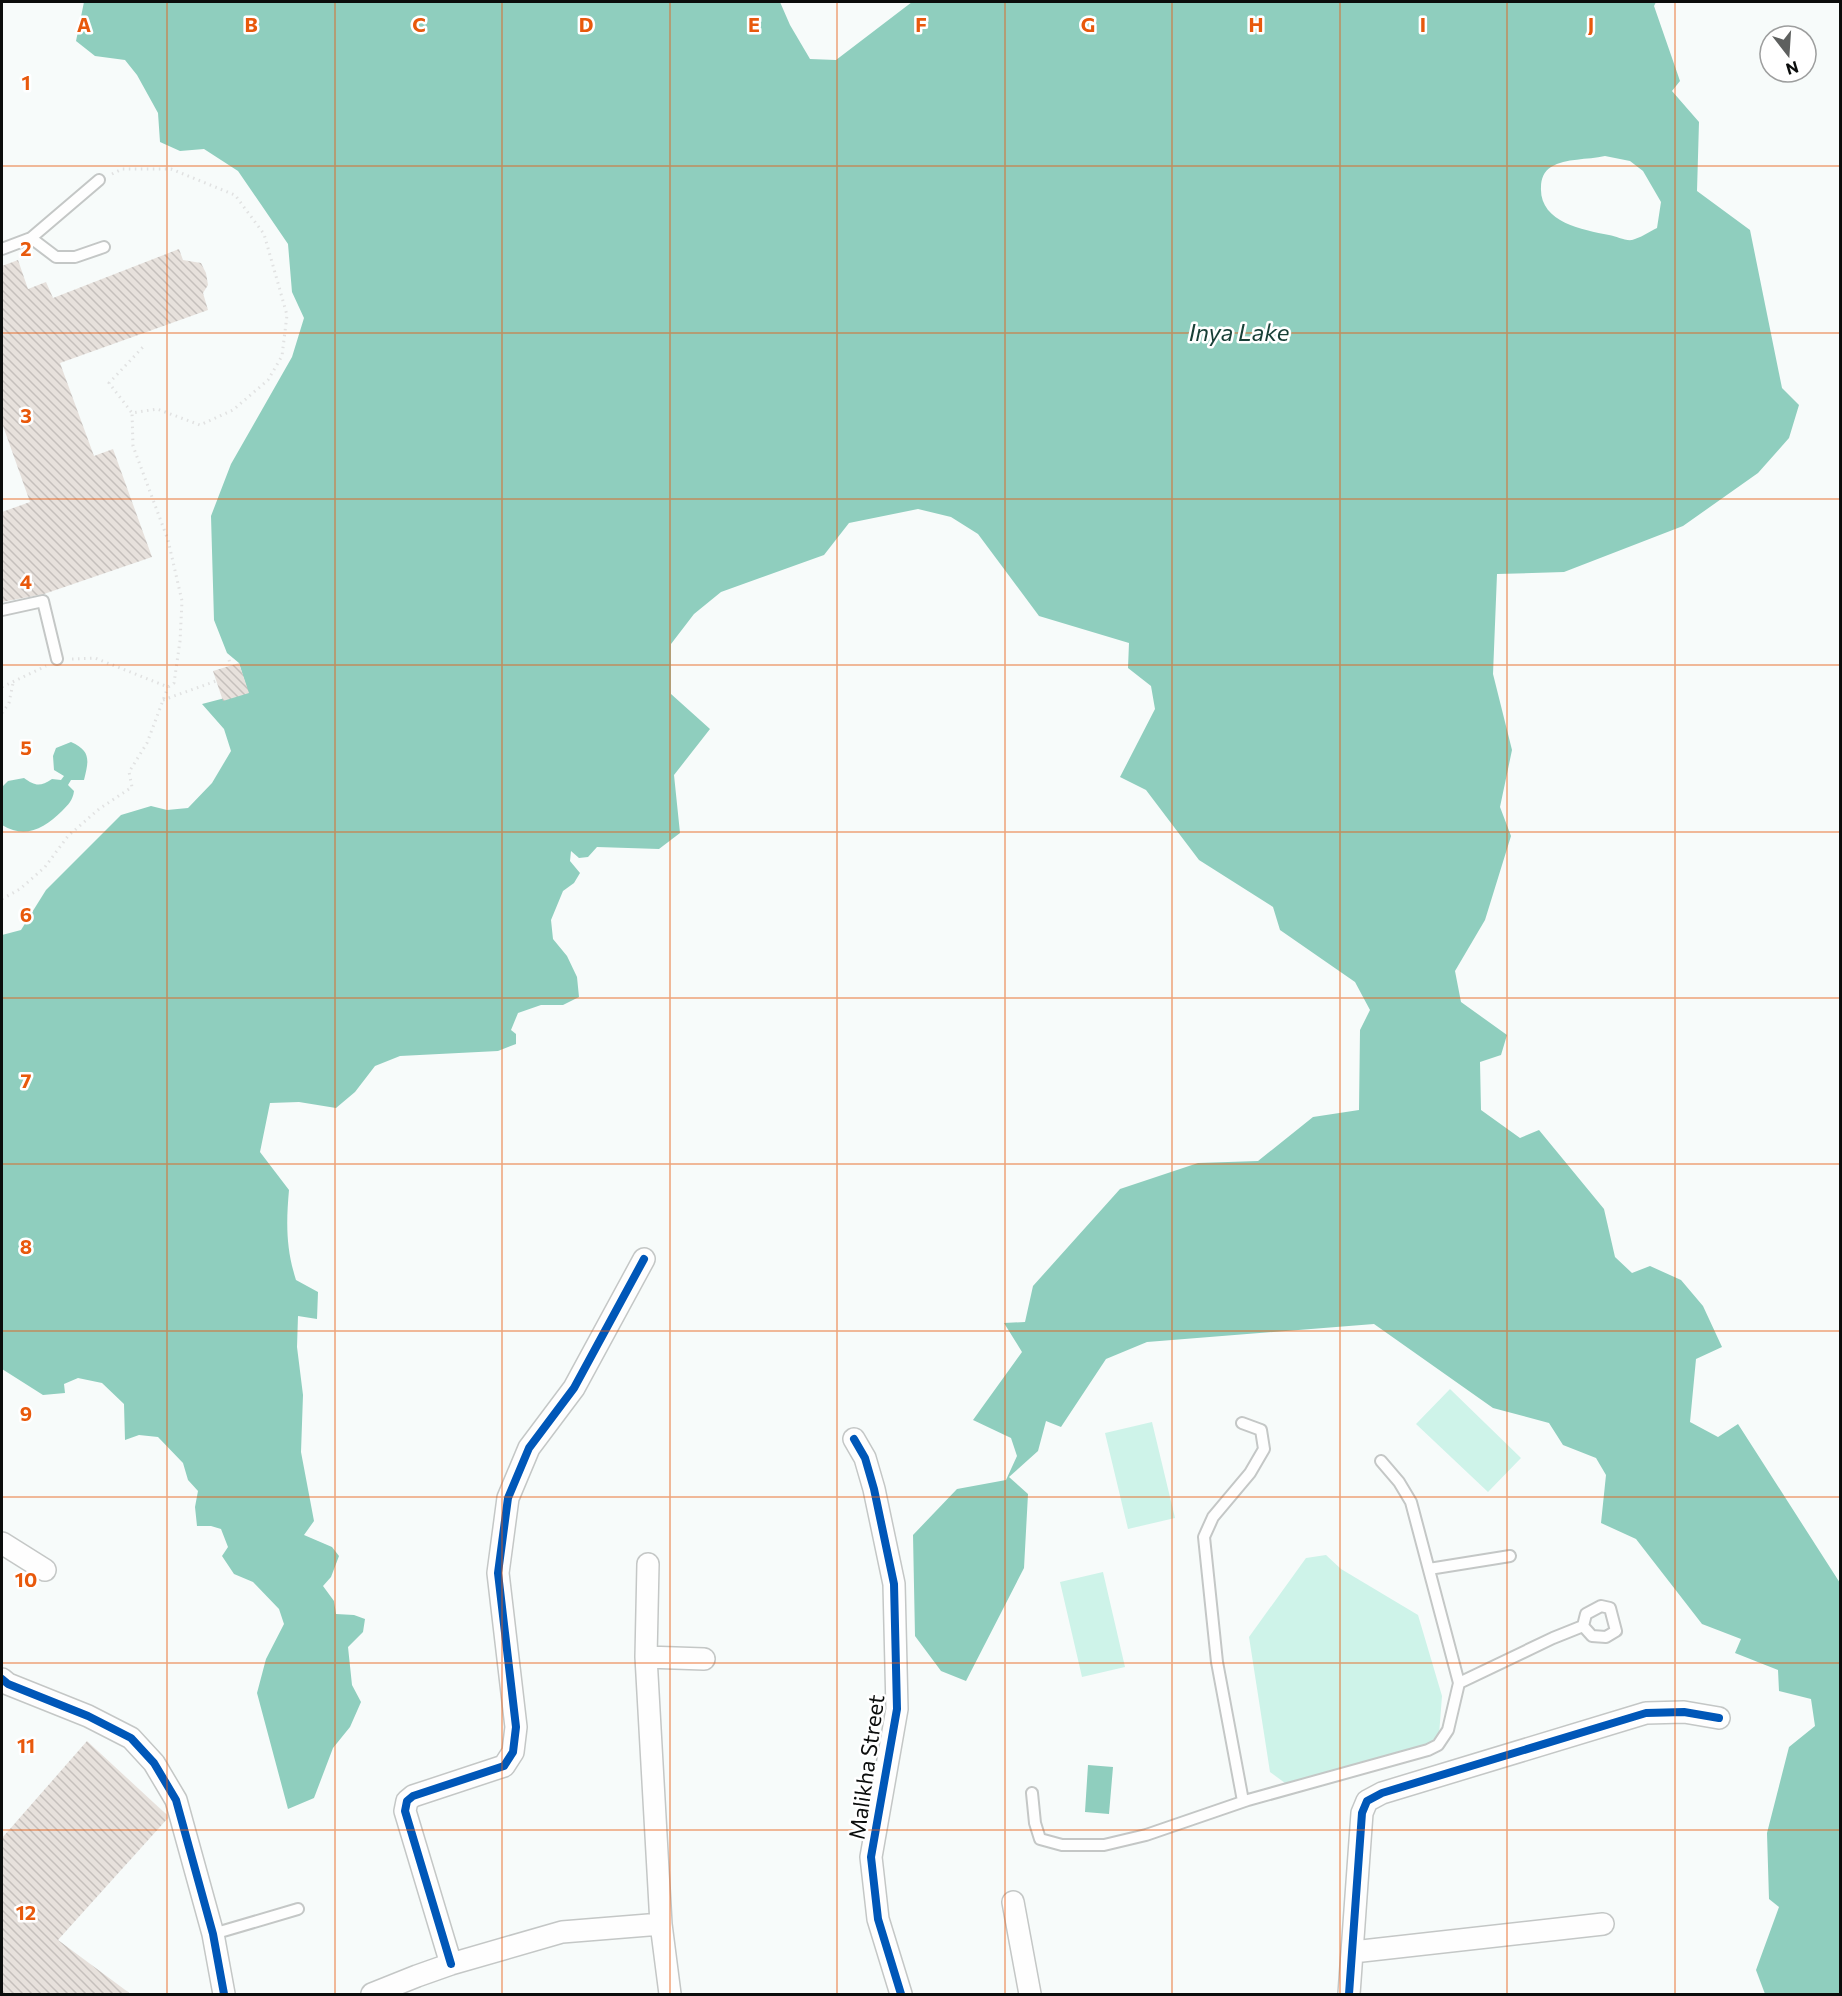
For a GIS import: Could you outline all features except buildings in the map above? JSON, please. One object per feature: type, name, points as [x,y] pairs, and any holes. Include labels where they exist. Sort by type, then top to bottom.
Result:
[{"type":"street","points":[[452,1964],[405,1811],[406,1801],[413,1796],[504,1766],[513,1752],[516,1727],[498,1573],[508,1498],[529,1448],[574,1388],[644,1259]]},
{"type":"street","name":"Malikha Street","points":[[854,1439],[865,1458],[874,1489],[894,1584],[897,1709],[871,1857],[878,1919],[901,1995]]},
{"type":"street","points":[[2,1543],[45,1570]]},
{"type":"street","points":[[648,1564],[646,1657],[661,1924],[670,1995]]},
{"type":"street","points":[[646,1657],[704,1659]]},
{"type":"street","points":[[2,1679],[8,1684],[88,1716],[131,1738],[154,1763],[176,1800],[213,1934],[224,1995]]},
{"type":"street","points":[[1349,1995],[1362,1814],[1367,1801],[1382,1793],[1646,1713],[1684,1712],[1719,1718]]},
{"type":"street","points":[[1012,1902],[1030,1995]]},
{"type":"street","points":[[386,1992],[417,1976],[452,1964],[562,1932],[661,1924]]},
{"type":"street","points":[[1353,1952],[1603,1924]]},
{"type":"lane","points":[[2,249],[32,238],[99,180]]},
{"type":"lane","points":[[32,238],[57,257],[75,257],[104,247]]},
{"type":"lane","points":[[2,610],[43,601],[57,659]]},
{"type":"lane","points":[[1242,1423],[1261,1430],[1264,1449],[1250,1473],[1213,1517],[1204,1537],[1217,1662],[1243,1801]]},
{"type":"lane","points":[[1032,1792],[1035,1823],[1040,1839],[1062,1845],[1104,1845],[1146,1835],[1243,1801],[1428,1750],[1438,1745],[1448,1730],[1459,1683],[1411,1502],[1399,1482],[1381,1461]]},
{"type":"lane","points":[[1429,1569],[1510,1556]]},
{"type":"lane","points":[[1459,1683],[1583,1626]]},
{"type":"lane","points":[[213,1934],[298,1909]]},
{"type":"path","points":[[99,180],[122,169],[171,169],[235,195],[264,234],[287,315],[282,356],[268,380],[233,410],[200,424],[157,409],[132,413]]},
{"type":"path","points":[[2,899],[20,889],[45,867],[68,836],[99,809],[132,786],[129,772],[147,743],[168,687],[174,683],[180,641],[182,601],[168,540],[134,446],[132,413],[109,383],[142,347]]},
{"type":"path","points":[[2,687],[57,659],[95,658],[168,687]]},
{"type":"path","points":[[229,660],[231,668]]},
{"type":"path","points":[[163,700],[216,681]]},
{"type":"path","points":[[2,713],[9,703],[13,683]]},
{"type":"shaded area","points":[[1450,1389],[1521,1458],[1488,1492],[1416,1424]]},
{"type":"shaded area","points":[[1152,1422],[1175,1518],[1128,1529],[1105,1433]]},
{"type":"shaded area","points":[[1326,1555],[1341,1569],[1418,1615],[1442,1696],[1439,1735],[1427,1745],[1285,1783],[1270,1772],[1249,1637],[1306,1558]]},
{"type":"shaded area","points":[[1103,1572],[1125,1667],[1082,1677],[1060,1582]]},
{"type":"water","name":"Inya Lake","points":[[84,2],[780,2],[790,25],[810,59],[836,60],[912,2],[1656,2],[1654,6],[1680,81],[1672,91],[1699,122],[1697,191],[1750,230],[1782,388],[1799,405],[1789,438],[1758,473],[1683,526],[1564,572],[1497,574],[1493,674],[1512,750],[1500,807],[1511,836],[1485,920],[1455,971],[1461,1002],[1507,1035],[1501,1055],[1480,1062],[1481,1110],[1520,1138],[1539,1130],[1604,1209],[1615,1257],[1632,1273],[1650,1266],[1681,1280],[1703,1306],[1722,1347],[1696,1359],[1690,1422],[1718,1437],[1738,1424],[1840,1583],[1840,1994],[1765,1994],[1756,1970],[1779,1907],[1769,1899],[1767,1833],[1789,1747],[1815,1726],[1811,1699],[1779,1691],[1778,1670],[1735,1653],[1741,1639],[1702,1624],[1636,1539],[1601,1523],[1606,1475],[1596,1458],[1563,1445],[1549,1423],[1493,1408],[1374,1324],[1147,1342],[1106,1359],[1061,1427],[1046,1421],[1038,1451],[1009,1477],[1028,1494],[1024,1568],[966,1681],[941,1671],[915,1636],[913,1535],[957,1489],[1006,1480],[1017,1456],[1011,1438],[973,1420],[1022,1352],[1004,1323],[1025,1322],[1033,1286],[1120,1189],[1198,1163],[1258,1161],[1313,1117],[1359,1110],[1360,1030],[1370,1010],[1355,982],[1280,930],[1273,907],[1199,860],[1146,790],[1120,777],[1155,709],[1151,686],[1128,668],[1129,643],[1039,616],[978,534],[951,517],[918,509],[849,523],[824,555],[721,592],[694,614],[671,644],[671,694],[710,729],[674,775],[680,833],[659,849],[597,847],[588,857],[579,858],[571,851],[570,861],[580,873],[574,883],[563,891],[551,920],[553,939],[567,956],[577,977],[579,997],[563,1005],[541,1005],[518,1013],[511,1030],[516,1034],[516,1044],[498,1051],[400,1056],[375,1066],[355,1092],[336,1108],[299,1102],[270,1103],[260,1152],[289,1190],[288,1236],[296,1280],[318,1292],[317,1319],[298,1316],[297,1347],[303,1395],[301,1452],[314,1521],[304,1535],[332,1547],[339,1556],[331,1577],[323,1586],[334,1601],[336,1614],[354,1615],[365,1619],[363,1632],[348,1647],[352,1685],[361,1702],[350,1727],[333,1748],[314,1798],[288,1809],[257,1693],[266,1659],[284,1624],[279,1609],[253,1582],[234,1574],[222,1556],[228,1547],[221,1529],[197,1526],[195,1507],[198,1491],[188,1480],[183,1463],[158,1437],[139,1435],[125,1440],[124,1404],[102,1383],[78,1378],[64,1384],[65,1393],[43,1395],[2,1369],[2,935],[21,930],[46,890],[121,815],[151,806],[167,810],[188,808],[212,783],[231,751],[224,729],[202,704],[248,692],[239,663],[227,653],[214,620],[211,516],[231,464],[292,357],[304,318],[292,292],[288,244],[238,171],[204,149],[180,151],[160,142],[158,113],[137,75],[125,60],[95,56],[76,41]],"holes":[[[1605,156],[1630,161],[1643,171],[1661,202],[1657,228],[1635,239],[1626,240],[1575,227],[1547,209],[1542,199],[1541,184],[1542,178],[1551,167],[1570,161]]]},
{"type":"water","points":[[71,742],[78,745],[85,753],[87,767],[84,780],[71,780],[68,785],[74,791],[68,804],[48,823],[34,830],[19,831],[2,825],[2,787],[8,781],[24,778],[31,783],[38,784],[52,779],[61,780],[64,776],[54,770],[53,756],[56,748]]},
{"type":"water","points":[[1088,1765],[1113,1767],[1109,1814],[1085,1812]]},
{"type":"cycle path","points":[[451,1964],[405,1811],[407,1801],[413,1796],[504,1766],[513,1752],[516,1727],[498,1573],[508,1498],[529,1448],[574,1388],[644,1259]]},
{"type":"cycle path","points":[[854,1439],[865,1458],[874,1489],[894,1584],[897,1709],[871,1857],[878,1919],[901,1994]]},
{"type":"cycle path","points":[[2,1679],[8,1684],[88,1716],[131,1738],[154,1763],[176,1800],[213,1934],[224,1994]]},
{"type":"cycle path","points":[[1349,1994],[1362,1813],[1367,1801],[1382,1793],[1646,1713],[1684,1712],[1719,1718]]}]
